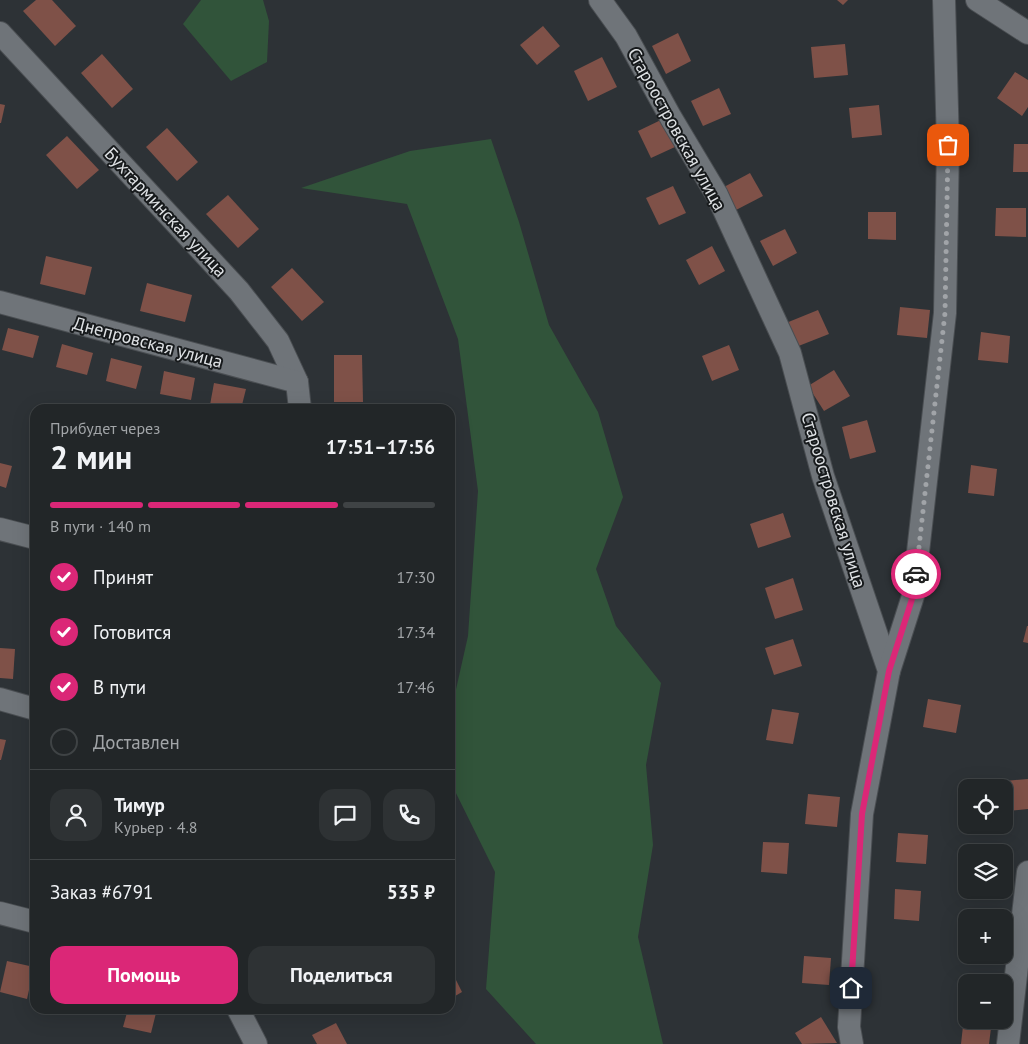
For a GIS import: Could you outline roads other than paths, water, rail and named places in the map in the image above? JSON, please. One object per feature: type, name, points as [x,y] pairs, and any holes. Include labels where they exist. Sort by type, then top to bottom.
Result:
[{"type":"street","name":"Староостровская улица","points":[[600,0],[626,36],[670,118],[717,196],[790,353],[823,476],[889,671],[862,814],[849,1027],[852,1044]]},
{"type":"street","points":[[889,671],[913,596],[945,313],[948,145],[944,0]]},
{"type":"street","points":[[977,0],[1028,33]]},
{"type":"street","name":"Бухтарминская улица","points":[[0,34],[239,291],[278,341],[297,382],[299,404]]},
{"type":"street","name":"Днепровская улица","points":[[0,302],[297,382]]},
{"type":"street","points":[[0,529],[30,537]]},
{"type":"street","points":[[0,700],[30,708]]},
{"type":"street","points":[[1008,1044],[1028,872]]},
{"type":"street","points":[[0,913],[30,921]]},
{"type":"street","points":[[241,1014],[256,1044]]}]
